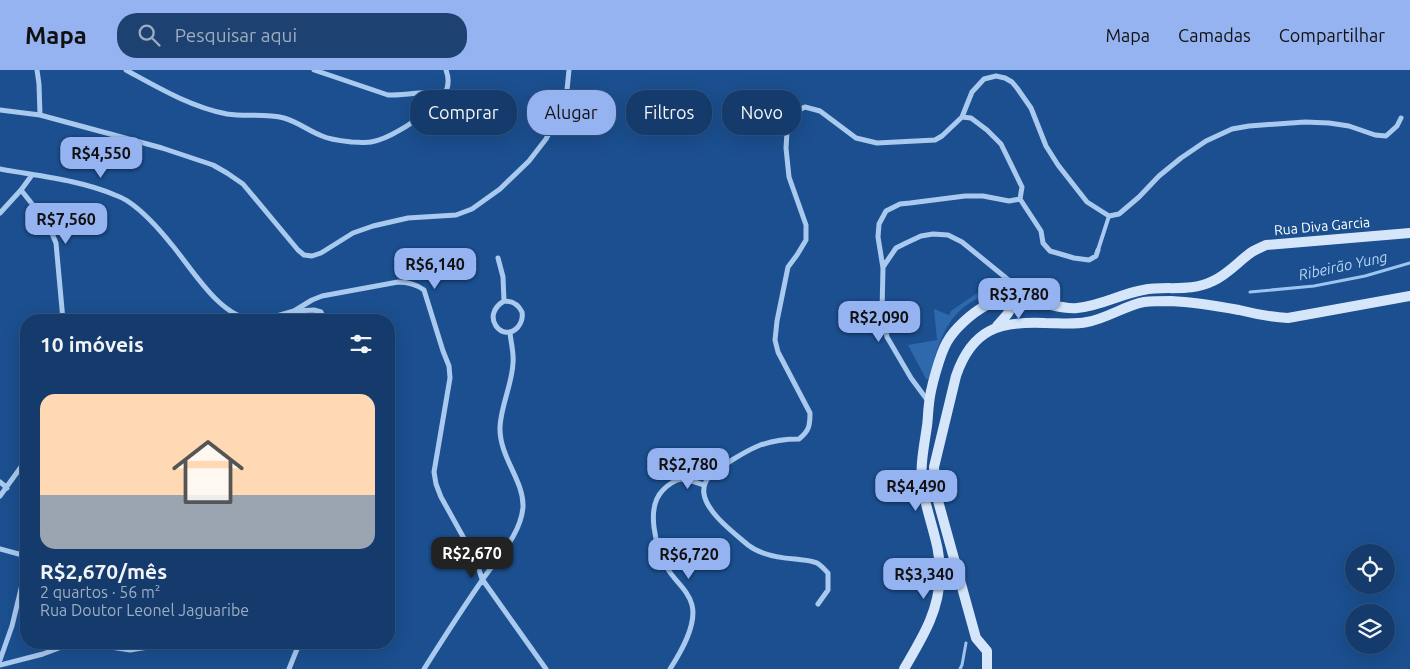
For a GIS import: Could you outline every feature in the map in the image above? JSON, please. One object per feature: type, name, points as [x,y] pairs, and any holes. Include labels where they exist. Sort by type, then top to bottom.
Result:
[{"type":"main road","name":"Rua Diva Garcia","points":[[1014,299],[1028,299],[1064,308],[1086,307],[1141,290],[1200,286],[1224,275],[1249,254],[1266,245],[1410,233]]},
{"type":"main road","points":[[997,326],[1023,322],[1056,324],[1087,322],[1143,302],[1187,302],[1272,318],[1288,318],[1410,296]]},
{"type":"main road","points":[[904,669],[932,619],[936,607],[940,575],[940,559],[923,490],[922,463],[929,402],[941,355],[950,337],[978,311],[996,302],[1014,299],[1008,314],[997,326],[978,339],[969,349],[960,365],[934,467],[935,490],[976,638],[987,651],[987,669]]},
{"type":"street","points":[[36,70],[39,84],[40,115]]},
{"type":"street","points":[[126,70],[172,95],[202,107],[229,114],[264,114],[285,118],[323,137],[344,142],[372,142],[389,136],[410,123]]},
{"type":"street","points":[[314,70],[388,94],[400,96],[410,95]]},
{"type":"street","points":[[446,70],[449,84],[448,90]]},
{"type":"street","points":[[0,110],[40,115],[162,148],[213,165],[243,184],[298,250],[304,255],[312,256],[353,233],[373,226],[408,218],[456,215],[472,209],[500,189],[528,161],[546,139],[562,108],[567,90],[569,70]]},
{"type":"street","points":[[818,604],[828,590],[828,573],[818,563],[766,554],[750,546],[720,520],[708,504],[704,494],[704,485],[709,477],[716,472],[758,446],[771,442],[799,439],[806,434],[810,424],[810,413],[778,352],[775,340],[788,267],[806,240],[806,225],[790,177],[786,148],[787,132],[791,119],[798,111],[805,107],[820,111],[856,138],[877,143],[935,140],[962,117],[972,92],[984,79],[996,76],[1005,78],[1012,82],[1031,108],[1046,146],[1058,166],[1087,202],[1109,216],[1119,214],[1181,158],[1206,141],[1232,129],[1305,122],[1329,123],[1350,126],[1375,135],[1386,136],[1398,126],[1400,118]]},
{"type":"street","points":[[962,117],[971,118],[1001,144],[1022,187],[1020,199],[1041,230],[1043,243],[1050,250],[1074,258],[1089,260],[1096,256],[1098,250]]},
{"type":"street","points":[[0,169],[99,188],[128,201],[151,221],[171,243],[216,301],[234,314]]},
{"type":"street","points":[[0,213],[32,175]]},
{"type":"street","points":[[21,190],[48,224],[56,243],[62,314]]},
{"type":"street","points":[[929,402],[910,378],[888,337],[882,312],[883,268],[878,237],[879,224],[886,211],[900,204],[965,196],[984,196],[1010,201],[1020,199]]},
{"type":"street","points":[[883,268],[896,248],[921,236],[948,235],[962,242],[1011,282],[1015,288],[1014,299]]},
{"type":"street","points":[[498,258],[504,277],[504,301]]},
{"type":"street","points":[[294,311],[322,296],[398,282],[417,284],[424,290],[449,366],[450,378],[434,472],[436,484],[441,497],[476,560],[482,579],[546,669]]},
{"type":"street","points":[[504,301],[516,304],[522,312],[521,322],[510,333],[496,326],[493,317],[498,304],[504,301]]},
{"type":"street","points":[[284,314],[294,311],[314,310],[322,314]]},
{"type":"street","points":[[424,669],[482,579],[510,541],[520,523],[523,506],[521,490],[500,441],[500,425],[513,363],[510,333]]},
{"type":"street","points":[[0,496],[20,469]]},
{"type":"street","points":[[670,669],[679,655],[690,627],[693,616],[692,604],[667,568],[661,554],[654,527],[654,508],[660,493],[672,481],[683,478],[704,485]]},
{"type":"street","points":[[0,482],[7,488]]},
{"type":"street","points":[[0,549],[20,554]]},
{"type":"street","points":[[0,660],[12,626],[20,593]]},
{"type":"street","points":[[0,665],[56,649]]},
{"type":"street","points":[[122,649],[136,649]]},
{"type":"street","points":[[288,669],[298,649]]},
{"type":"lane","points":[[1098,250],[1109,216]]},
{"type":"shaded area","points":[[999,278],[1007,287],[973,301],[959,311],[952,319],[942,338],[929,379],[926,379],[908,345],[937,340],[934,309],[949,315],[951,311]]},
{"type":"waterway","name":"Ribeirão Yung","points":[[1250,292],[1314,286],[1365,276],[1410,263]]},
{"type":"waterway","name":"Ribeirão Yung","points":[[960,669],[966,643]]}]
